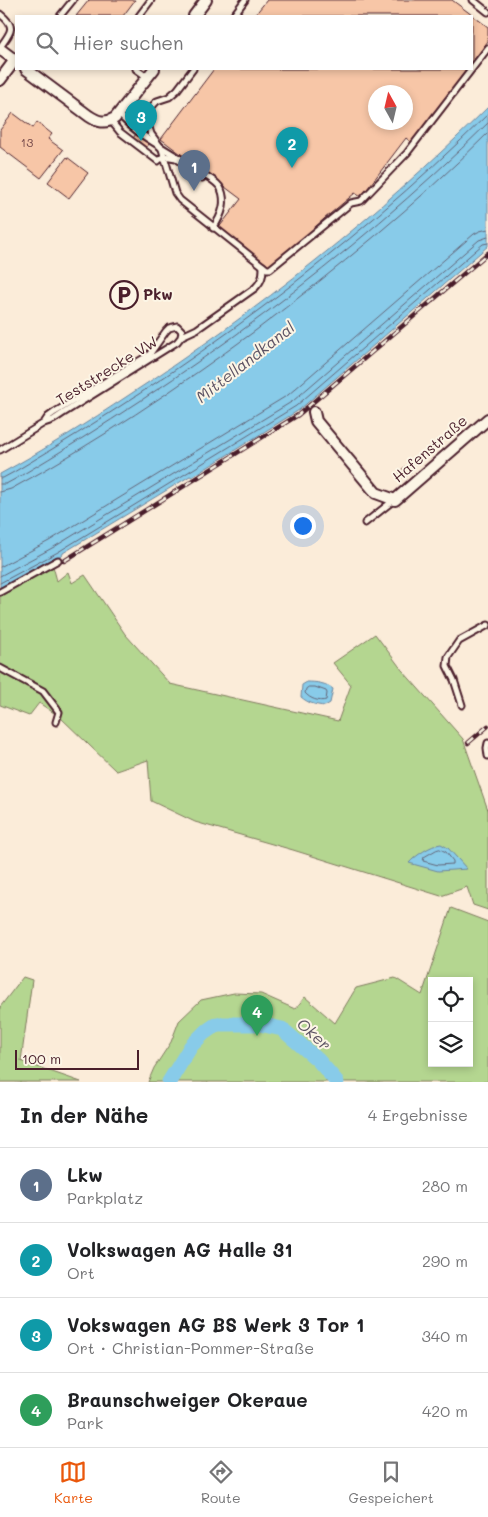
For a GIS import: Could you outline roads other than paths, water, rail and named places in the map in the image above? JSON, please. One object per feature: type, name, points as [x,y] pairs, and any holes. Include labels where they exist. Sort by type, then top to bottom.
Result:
[{"type":"street","points":[[195,15],[206,0]]},
{"type":"street","points":[[0,48],[15,60]]},
{"type":"street","points":[[0,80],[15,62]]},
{"type":"street","points":[[27,70],[96,120],[103,122],[115,117],[153,70]]},
{"type":"street","name":"Hafenstraße","points":[[314,412],[316,421],[376,493],[395,500],[488,419]]},
{"type":"lane","points":[[61,15],[73,0]]},
{"type":"lane","points":[[140,15],[151,0]]},
{"type":"lane","points":[[234,15],[245,0]]},
{"type":"lane","points":[[473,0],[488,12]]},
{"type":"lane","points":[[0,14],[8,20],[11,26],[8,36],[0,48]]},
{"type":"lane","points":[[473,67],[488,48]]},
{"type":"lane","points":[[137,70],[147,77]]},
{"type":"lane","points":[[192,70],[177,90],[169,97],[157,101],[148,111],[147,121],[150,131],[164,156],[180,200],[266,269],[270,269],[351,203],[361,201],[407,153],[471,70]]},
{"type":"lane","points":[[115,117],[126,122],[188,162],[218,184],[223,200],[221,216],[213,228]]},
{"type":"lane","points":[[115,117],[120,132],[158,161],[164,156],[176,158],[202,178]]},
{"type":"lane","name":"Teststrecke VW","points":[[44,423],[55,412],[149,355],[197,329],[255,288],[260,283],[263,275],[263,266]]},
{"type":"lane","name":"Teststrecke VW","points":[[0,450],[57,417],[177,342],[183,334],[181,328],[177,326],[169,328],[161,336],[149,355]]},
{"type":"lane","points":[[365,524],[395,500]]},
{"type":"lane","points":[[0,592],[58,560]]},
{"type":"lane","points":[[462,705],[454,680],[447,666],[448,656],[459,641],[488,625]]},
{"type":"lane","points":[[0,668],[43,691],[59,712],[56,722]]},
{"type":"lane","points":[[488,743],[488,756]]},
{"type":"water","name":"Mittellandkanal","points":[[488,107],[488,246],[299,410],[63,554],[0,588],[0,474],[81,426],[177,363],[271,295],[404,186]]},
{"type":"water","points":[[307,682],[321,683],[333,689],[330,703],[325,706],[318,705],[301,697],[302,685]]},
{"type":"water","points":[[441,844],[448,848],[467,869],[438,871],[409,863],[424,851]]},
{"type":"waterway","name":"Oker","points":[[169,1082],[191,1046],[204,1033],[217,1024],[260,1024],[282,1029],[318,1060],[337,1082]]},
{"type":"railway","points":[[64,561],[298,415],[488,253]]},
{"type":"railway","points":[[468,743],[488,726]]},
{"type":"place","name":"Vokswagen AG BS Werk 3 Tor 1","points":[[141,141]]},
{"type":"place","name":"Volkswagen AG Halle 31","points":[[292,168]]},
{"type":"place","name":"Lkw","points":[[194,191]]},
{"type":"place","name":"Pkw","points":[[124,295]]},
{"type":"place","name":"Braunschweiger Okeraue","points":[[257,1036]]}]
